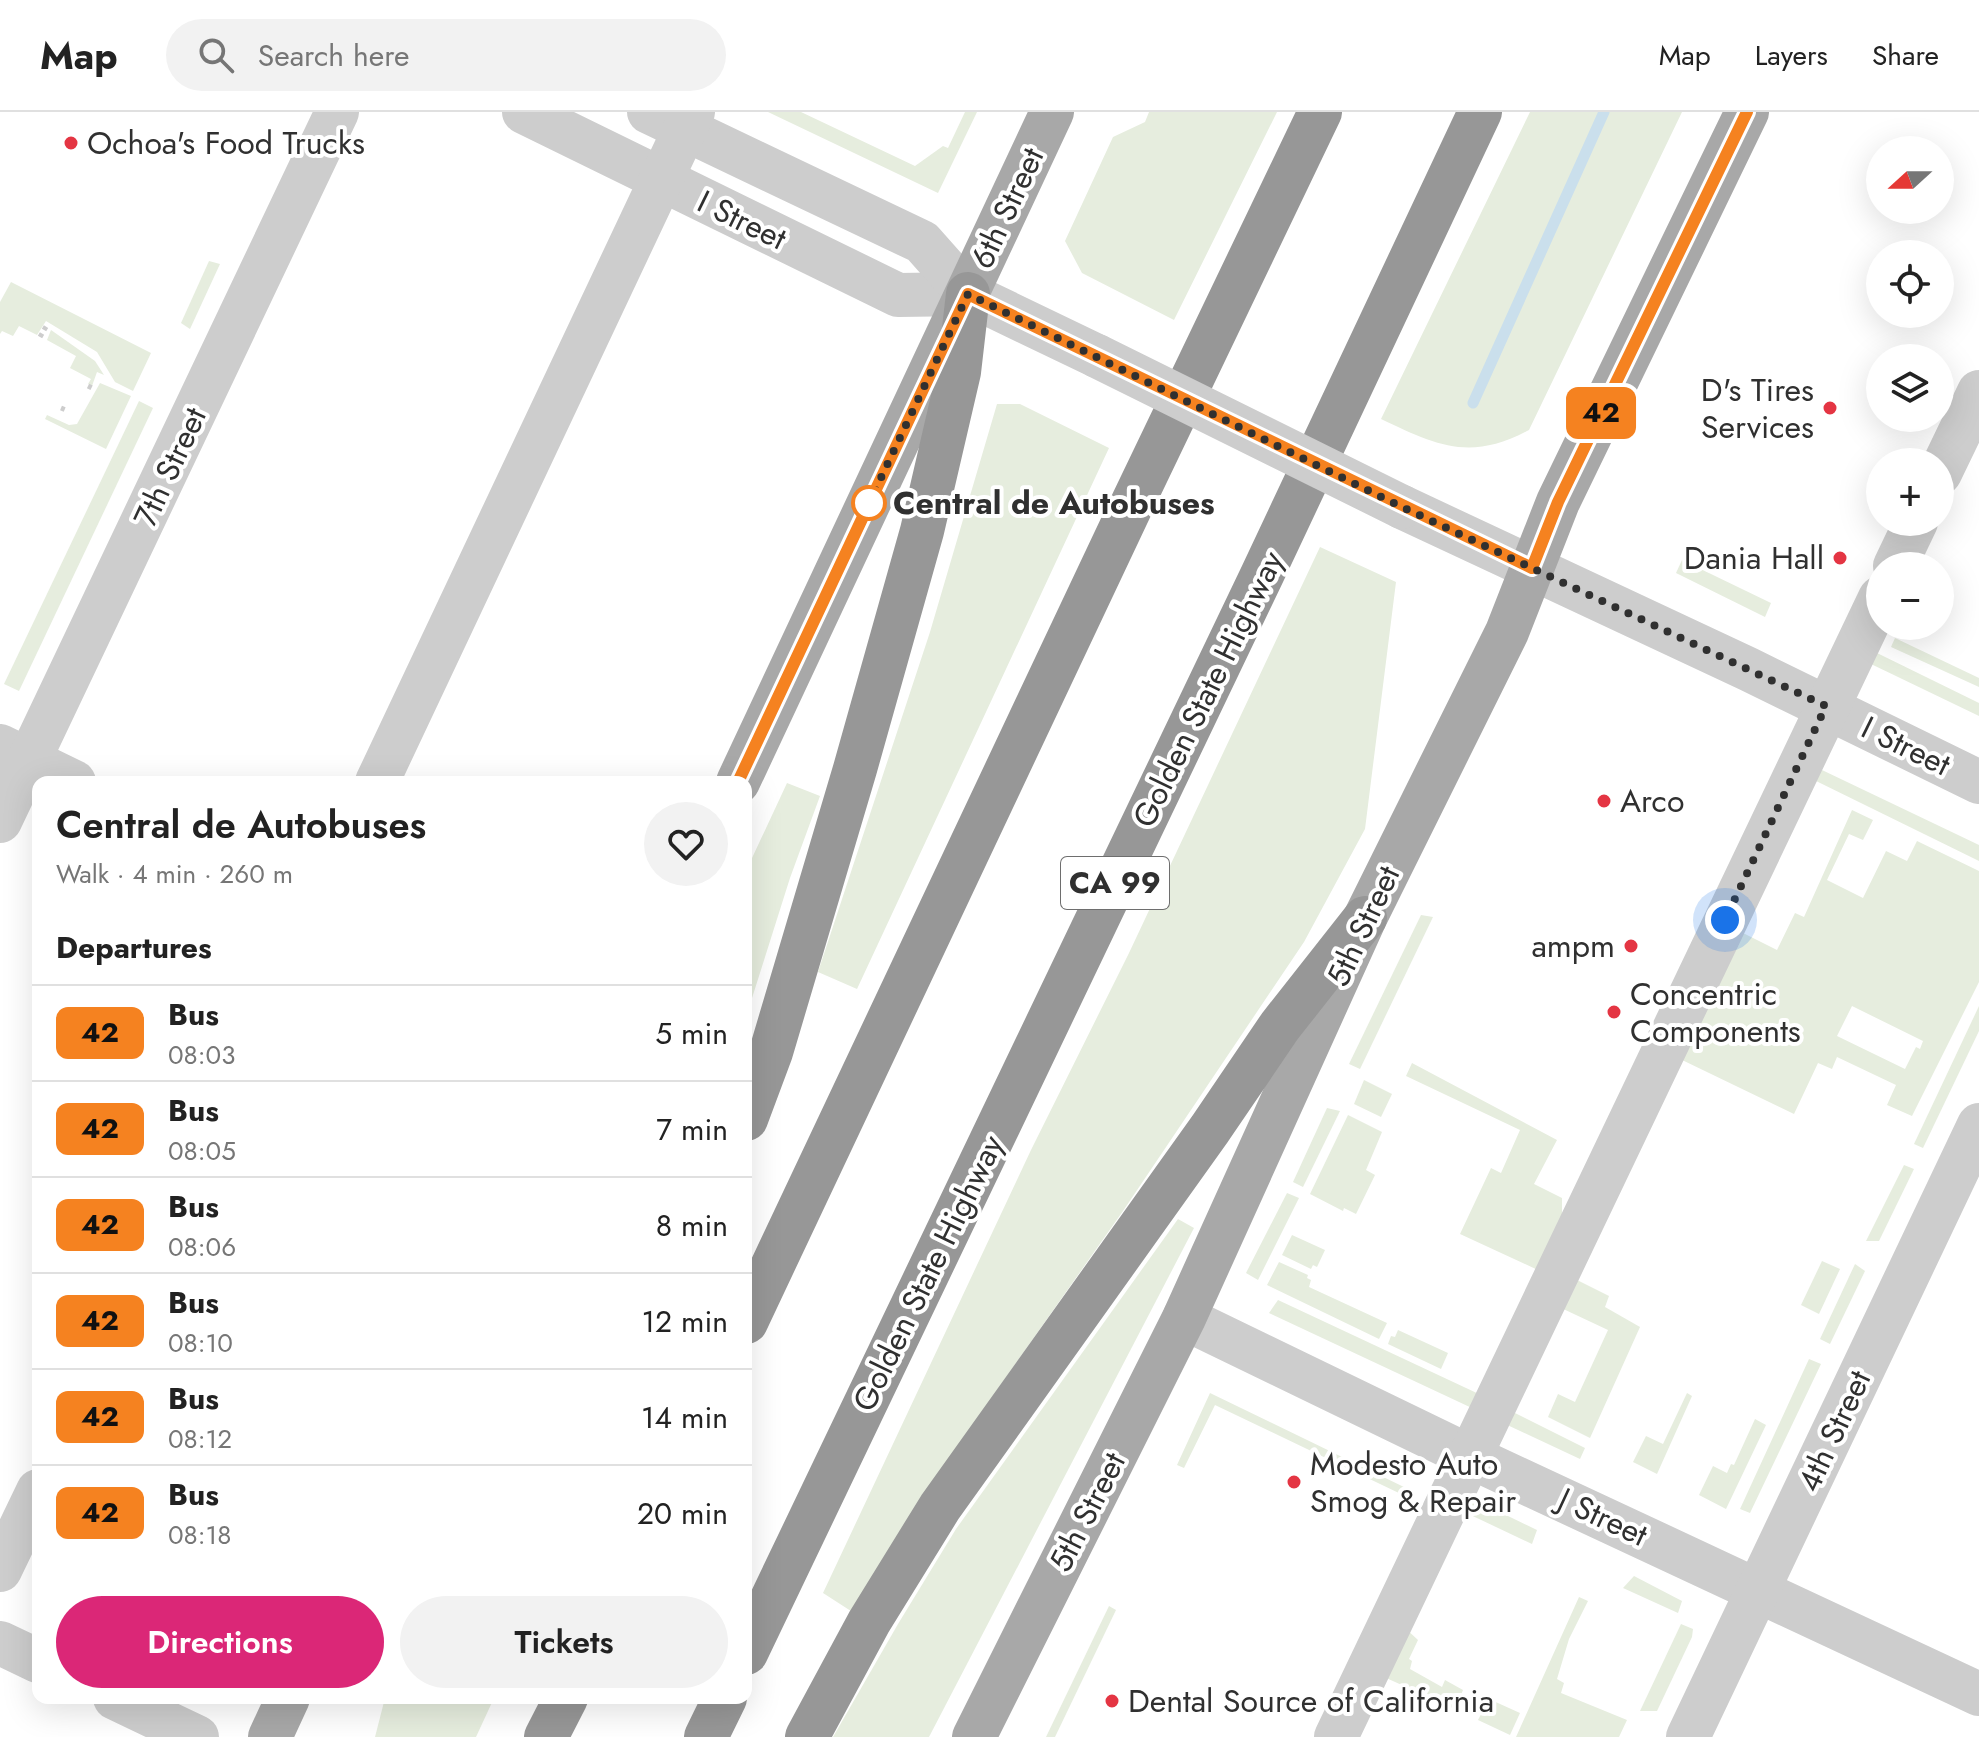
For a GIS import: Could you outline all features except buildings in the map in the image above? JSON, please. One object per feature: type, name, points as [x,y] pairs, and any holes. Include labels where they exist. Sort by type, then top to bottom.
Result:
[{"type":"highway","points":[[752,1309],[1320,112]]},
{"type":"highway","name":"Golden State Highway","points":[[752,1640],[1256,590],[1480,112]]},
{"type":"highway","points":[[752,1103],[771,1052],[922,531],[959,372],[968,294]]},
{"type":"highway","points":[[807,1737],[869,1622],[940,1507],[1280,1026],[1365,918]]},
{"type":"highway","points":[[531,1737],[540,1704]]},
{"type":"highway","points":[[546,1737],[563,1704]]},
{"type":"highway","points":[[706,1737],[722,1704]]},
{"type":"main road","name":"6th Street","points":[[741,776],[1052,112]]},
{"type":"main road","name":"5th Street","points":[[974,1737],[1184,1318],[1365,918],[1507,632],[1558,502],[1747,112]]},
{"type":"main road","points":[[270,1737],[285,1704]]},
{"type":"street","name":"7th Street","points":[[0,821],[15,754],[337,112]]},
{"type":"street","name":"I Street","points":[[524,112],[898,295],[968,294]]},
{"type":"street","points":[[380,776],[661,181],[676,117]]},
{"type":"street","name":"I Street","points":[[676,117],[922,242],[968,294],[1402,507],[1826,706],[1979,782]]},
{"type":"street","points":[[1952,448],[1979,392]]},
{"type":"street","points":[[1336,1737],[1866,626]]},
{"type":"street","points":[[15,754],[61,776]]},
{"type":"street","name":"4th Street","points":[[1688,1737],[1979,1125]]},
{"type":"street","name":"J Street","points":[[1184,1318],[1471,1457],[1979,1694]]},
{"type":"street","points":[[0,1570],[32,1503]]},
{"type":"street","points":[[0,1643],[32,1658]]},
{"type":"street","points":[[128,1704],[197,1737]]},
{"type":"path","points":[[40,337],[47,325]]},
{"type":"green space","points":[[768,112],[801,112],[915,166],[943,146],[948,148],[965,112],[977,112],[938,193]]},
{"type":"green space","points":[[1149,112],[1277,112],[1174,320],[1082,273],[1065,241],[1113,137],[1145,122]]},
{"type":"green space","points":[[1530,112],[1682,112],[1529,430],[1489,445],[1471,447],[1436,442],[1381,419]]},
{"type":"green space","points":[[209,261],[220,264],[190,329],[181,323]]},
{"type":"green space","points":[[11,282],[151,353],[133,391],[115,382],[97,352],[46,321],[37,335],[19,326],[13,336],[2,331],[0,334],[0,302]]},
{"type":"green space","points":[[51,330],[95,361],[104,375],[97,372],[92,386],[88,384],[91,379],[70,368],[76,356],[47,340]]},
{"type":"green space","points":[[100,383],[131,396],[106,449],[45,419],[47,415],[69,425],[77,424]]},
{"type":"green space","points":[[139,401],[153,408],[19,691],[4,684]]},
{"type":"green space","points":[[997,404],[1020,404],[1109,448],[857,989],[818,972],[930,632]]},
{"type":"green space","points":[[1320,547],[1396,582],[1365,829],[1304,942],[1123,1211],[997,1390],[854,1613],[823,1593]]},
{"type":"green space","points":[[1682,560],[1771,603],[1765,617],[1676,573]]},
{"type":"green space","points":[[1894,640],[1899,640],[1979,678],[1979,687],[1891,647]]},
{"type":"green space","points":[[1875,652],[1979,703],[1979,716],[1871,664]]},
{"type":"green space","points":[[1822,770],[1979,845],[1979,861],[1812,779]]},
{"type":"green space","points":[[787,783],[820,796],[752,998],[752,858]]},
{"type":"green space","points":[[1852,810],[1873,820],[1863,840],[1849,834],[1827,880],[1863,898],[1886,851],[1907,861],[1917,841],[1979,871],[1979,982],[1912,1116],[1887,1105],[1896,1085],[1837,1057],[1832,1069],[1818,1063],[1794,1114],[1680,1059],[1743,933],[1777,950],[1795,913],[1804,917]],"holes":[[[1852,1006],[1923,1041],[1920,1049],[1916,1047],[1905,1069],[1837,1036]]]},
{"type":"green space","points":[[1421,915],[1433,917],[1360,1069],[1349,1064]]},
{"type":"green space","points":[[1979,1006],[1979,1031],[1923,1148],[1914,1144]]},
{"type":"green space","points":[[1412,1063],[1557,1140],[1534,1184],[1562,1198],[1562,1222],[1540,1271],[1460,1234],[1491,1168],[1501,1173],[1520,1130],[1406,1076]]},
{"type":"green space","points":[[1364,1080],[1392,1094],[1381,1117],[1354,1104]]},
{"type":"green space","points":[[1327,1108],[1340,1111],[1303,1187],[1293,1182]]},
{"type":"green space","points":[[1348,1115],[1382,1132],[1366,1170],[1375,1175],[1356,1214],[1344,1208],[1343,1211],[1310,1194]]},
{"type":"green space","points":[[1904,1165],[1914,1169],[1879,1241],[1866,1241]]},
{"type":"green space","points":[[1287,1193],[1299,1198],[1258,1280],[1246,1273]]},
{"type":"green space","points":[[1178,1219],[1194,1228],[929,1737],[833,1737],[956,1529]]},
{"type":"green space","points":[[1292,1235],[1325,1250],[1317,1267],[1313,1265],[1311,1269],[1282,1255]]},
{"type":"green space","points":[[1822,1261],[1840,1269],[1819,1314],[1801,1305]]},
{"type":"green space","points":[[1279,1262],[1308,1275],[1307,1278],[1311,1280],[1309,1287],[1387,1323],[1379,1339],[1267,1285]]},
{"type":"green space","points":[[1855,1264],[1865,1271],[1830,1344],[1820,1339]]},
{"type":"green space","points":[[1573,1278],[1609,1296],[1605,1307],[1640,1327],[1590,1438],[1548,1417],[1558,1394],[1575,1402],[1608,1330],[1559,1307]]},
{"type":"green space","points":[[1278,1300],[1481,1395],[1474,1409],[1269,1313]]},
{"type":"green space","points":[[1398,1330],[1448,1353],[1441,1369],[1388,1344]]},
{"type":"green space","points":[[1809,1359],[1821,1364],[1750,1513],[1740,1509]]},
{"type":"green space","points":[[1210,1393],[1406,1488],[1403,1495],[1215,1405],[1184,1468],[1177,1465]]},
{"type":"green space","points":[[1687,1393],[1692,1396],[1657,1474],[1633,1462],[1646,1436],[1663,1444]]},
{"type":"green space","points":[[1509,1410],[1585,1448],[1580,1459],[1503,1423]]},
{"type":"green space","points":[[1755,1419],[1766,1425],[1726,1509],[1699,1495],[1713,1466],[1727,1473],[1731,1464],[1734,1465]]},
{"type":"green space","points":[[1471,1498],[1537,1530],[1532,1544],[1460,1510]]},
{"type":"green space","points":[[1634,1576],[1682,1601],[1678,1613],[1623,1588]]},
{"type":"green space","points":[[1579,1597],[1588,1601],[1569,1639],[1557,1679],[1564,1683],[1561,1693],[1627,1720],[1619,1737],[1516,1737]]},
{"type":"green space","points":[[1109,1606],[1116,1610],[1055,1737],[1046,1737]]},
{"type":"green space","points":[[1681,1624],[1693,1629],[1692,1637],[1657,1711],[1640,1711]]},
{"type":"green space","points":[[1406,1629],[1418,1640],[1409,1659],[1412,1661],[1410,1669],[1442,1687],[1445,1680],[1463,1690],[1455,1709],[1384,1677]]},
{"type":"green space","points":[[1489,1699],[1520,1713],[1510,1735],[1478,1720]]},
{"type":"green space","points":[[383,1704],[491,1704],[476,1737],[375,1737]]},
{"type":"waterway","points":[[1473,403],[1604,112]]},
{"type":"bus line","name":"42","points":[[741,776],[968,294],[1532,568],[1558,502],[1747,112]]},
{"type":"place","name":"Ochoa's Food Trucks","points":[[71,143]]},
{"type":"place","name":"D's Tires Services","points":[[1830,408]]},
{"type":"place","name":"Central de Autobuses","points":[[869,503]]},
{"type":"place","name":"Dania Hall","points":[[1840,558]]},
{"type":"place","name":"Arco","points":[[1604,801]]},
{"type":"place","name":"ampm","points":[[1631,946]]},
{"type":"place","name":"Concentric Components","points":[[1614,1012]]},
{"type":"place","name":"Modesto Auto Smog & Repair","points":[[1294,1482]]},
{"type":"place","name":"Dental Source of California","points":[[1112,1701]]},
{"type":"route","points":[[869,503],[968,294],[1402,507],[1826,706],[1725,920]]}]
